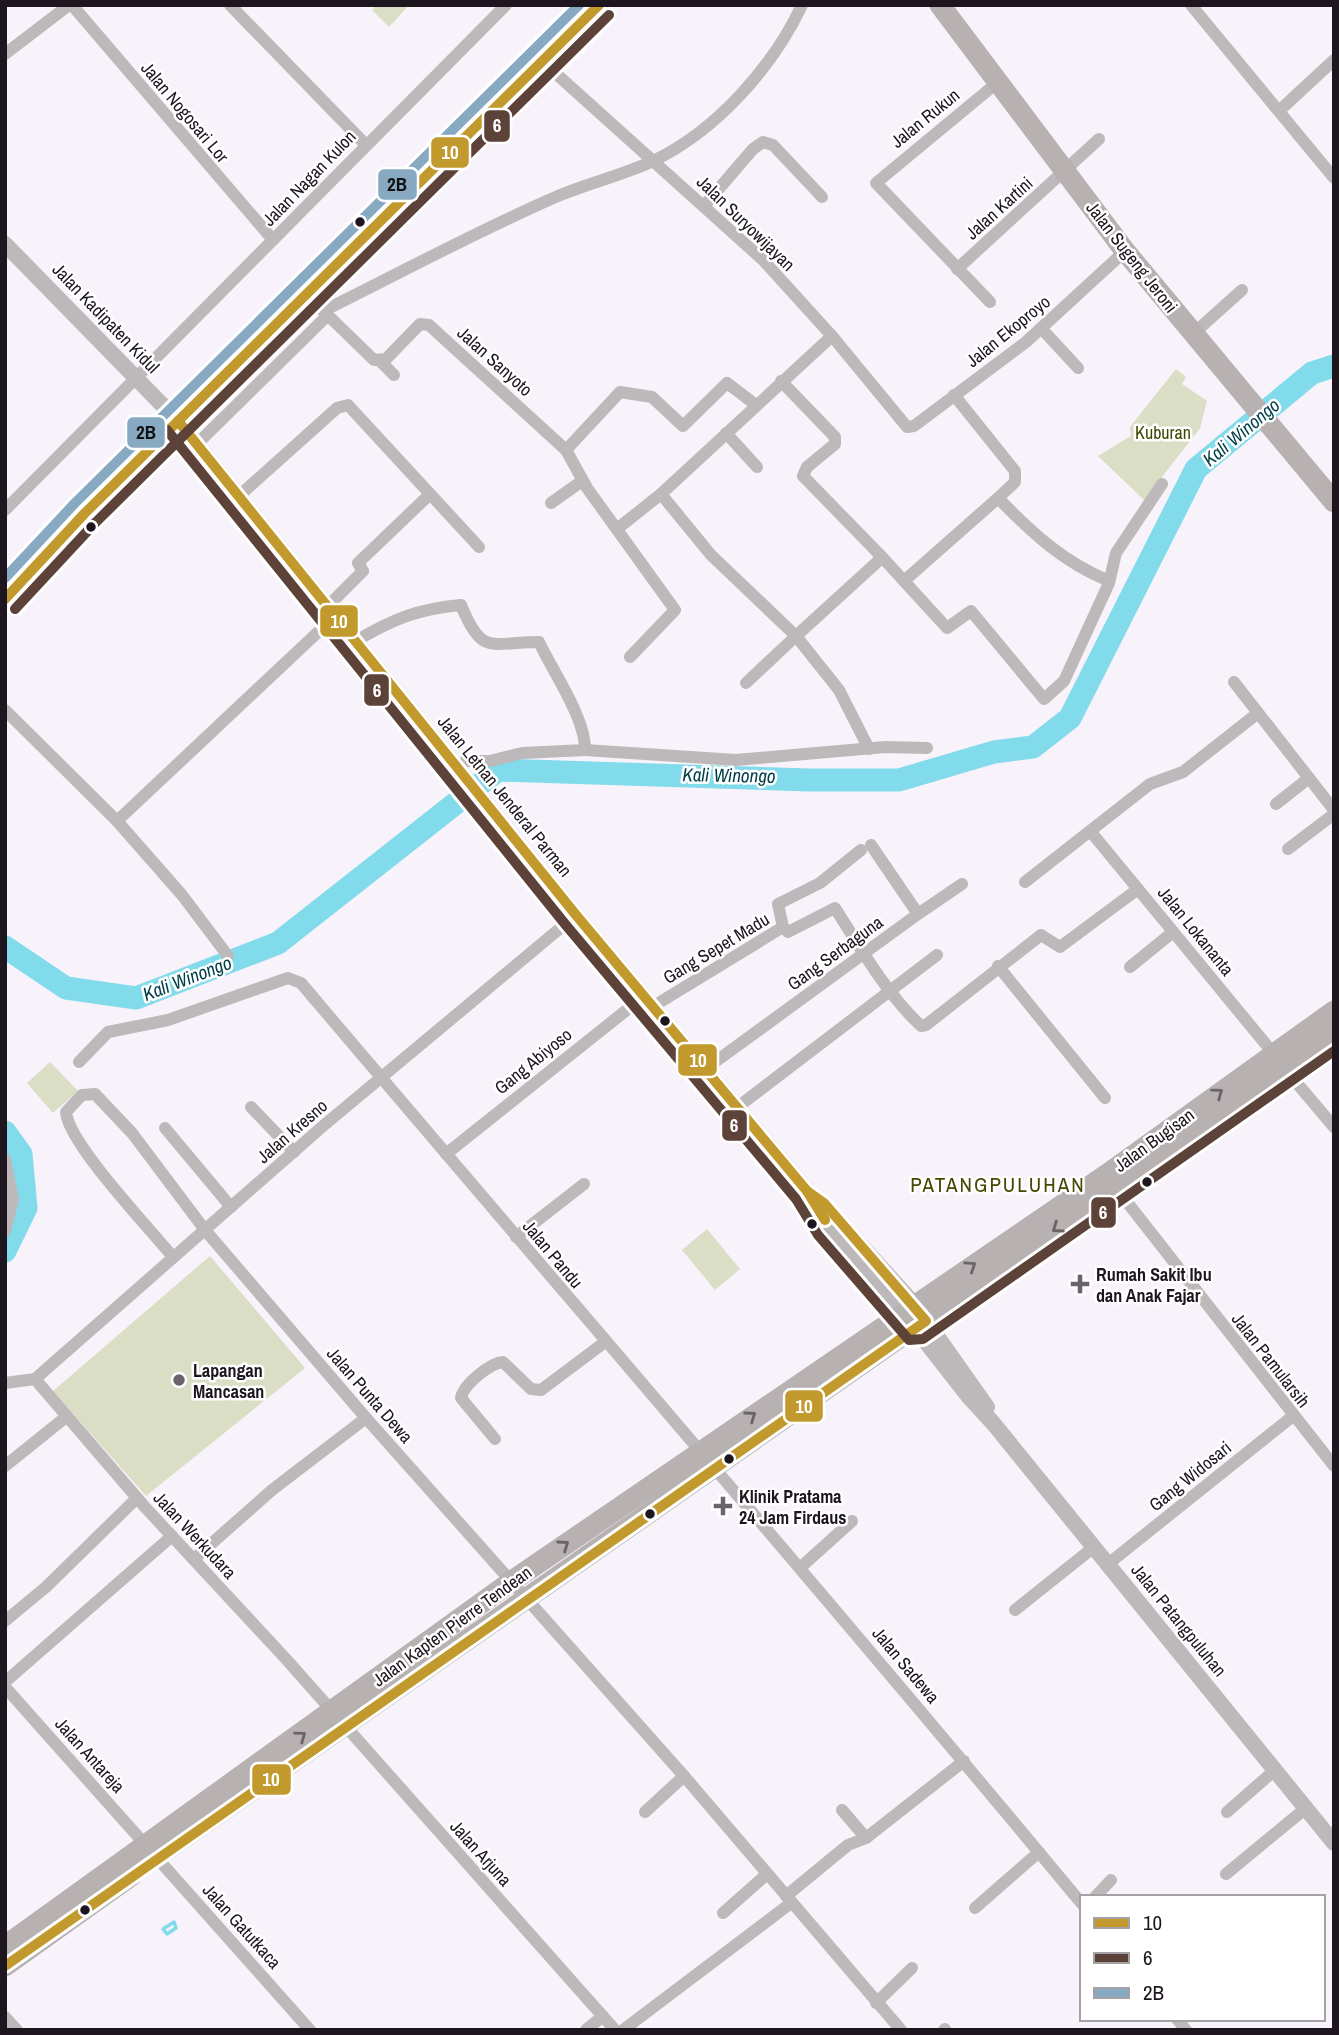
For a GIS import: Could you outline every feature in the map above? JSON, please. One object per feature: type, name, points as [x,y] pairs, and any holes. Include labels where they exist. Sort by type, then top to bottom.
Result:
[{"type":"main road","points":[[5,599],[85,513],[308,296],[599,5]]},
{"type":"main road","name":"Jalan Sugeng Jeroni","points":[[940,5],[1125,251],[1334,502]]},
{"type":"main road","name":"Jalan Bugisan","points":[[915,1316],[1278,1061],[1334,1011]]},
{"type":"main road","name":"Jalan Bugisan","points":[[1278,1061],[1334,1034]]},
{"type":"main road","name":"Jalan Kapten Pierre Tendean","points":[[338,1720],[512,1581],[701,1451],[915,1316]]},
{"type":"main road","name":"Jalan Kapten Pierre Tendean","points":[[5,1966],[152,1852],[338,1720],[526,1599],[715,1468],[915,1316]]},
{"type":"main road","name":"Jalan Kapten Pierre Tendean","points":[[5,1946],[152,1852]]},
{"type":"street","points":[[5,54],[70,5]]},
{"type":"street","name":"Jalan Nogosari Lor","points":[[70,5],[272,240]]},
{"type":"street","points":[[230,5],[366,145]]},
{"type":"street","name":"Jalan Nagan Kulon","points":[[5,510],[506,5]]},
{"type":"street","points":[[197,444],[326,313],[559,196],[653,161],[690,140],[751,81],[791,29],[802,5]]},
{"type":"street","points":[[1191,5],[1334,178]]},
{"type":"street","points":[[1280,110],[1334,61]]},
{"type":"street","name":"Jalan Suryowijayan","points":[[542,62],[763,260],[832,336],[906,427]]},
{"type":"street","name":"Jalan Rukun","points":[[957,269],[876,183],[998,82]]},
{"type":"street","name":"Jalan Kartini","points":[[957,269],[1065,173],[1099,139]]},
{"type":"street","points":[[704,206],[753,149],[763,142],[773,145],[822,197]]},
{"type":"street","name":"Jalan Kadipaten Kidul","points":[[5,244],[137,376],[178,421]]},
{"type":"street","name":"Jalan Ekoproyo","points":[[906,427],[914,426],[1041,328],[1125,251]]},
{"type":"street","points":[[957,269],[990,302]]},
{"type":"street","points":[[1193,334],[1242,290]]},
{"type":"street","points":[[308,296],[368,355],[380,361],[394,375]]},
{"type":"street","name":"Jalan Sanyoto","points":[[380,361],[386,359],[420,324],[429,325],[566,450],[582,481],[675,610],[630,657]]},
{"type":"street","points":[[1041,328],[1078,368]]},
{"type":"street","points":[[617,529],[661,494],[832,336]]},
{"type":"street","points":[[566,450],[620,392],[639,397],[650,396],[684,426],[724,379],[756,405]]},
{"type":"street","points":[[781,382],[835,437],[835,444],[807,467],[803,477],[883,556],[947,628],[971,611],[1044,699],[1064,681],[1109,581],[1116,553],[1162,484]]},
{"type":"street","points":[[904,581],[1015,482],[1015,471],[954,395]]},
{"type":"street","points":[[240,495],[343,404],[353,409],[479,547]]},
{"type":"street","name":"Jalan Letnan Jenderal Parman","points":[[178,421],[576,915],[735,1109],[807,1191],[829,1226],[915,1316],[983,1397],[993,1423]]},
{"type":"street","points":[[726,433],[757,467]]},
{"type":"street","points":[[551,503],[582,481]]},
{"type":"street","points":[[661,494],[711,555],[796,636],[839,690],[869,749]]},
{"type":"street","points":[[117,821],[331,612],[363,571],[358,563],[429,495]]},
{"type":"street","points":[[998,498],[1030,532],[1063,559],[1109,581]]},
{"type":"street","points":[[746,683],[883,556]]},
{"type":"street","points":[[354,642],[393,619],[420,609],[461,605],[477,638],[489,645],[539,642],[569,705],[580,718],[585,750]]},
{"type":"street","points":[[1234,682],[1334,812],[1287,849]]},
{"type":"street","points":[[5,710],[117,821],[182,895],[228,956]]},
{"type":"street","points":[[1025,882],[1150,784],[1183,772],[1258,713]]},
{"type":"street","points":[[459,769],[466,761],[490,761],[522,752],[585,750],[736,760],[869,749],[927,748]]},
{"type":"street","points":[[1276,804],[1309,778]]},
{"type":"street","name":"Jalan Lokananta","points":[[1091,832],[1334,1127]]},
{"type":"street","points":[[783,927],[778,904],[820,883],[866,848],[918,914]]},
{"type":"street","name":"Gang Serbaguna","points":[[704,1070],[962,884]]},
{"type":"street","points":[[864,954],[914,1020],[921,1026],[926,1025],[974,989],[998,966],[1030,947],[1041,935],[1060,947],[1138,889]]},
{"type":"street","name":"Gang Sepet Madu","points":[[648,1002],[783,927],[788,932],[835,908],[864,954]]},
{"type":"street","name":"Jalan Kresno","points":[[35,1379],[381,1077],[576,915]]},
{"type":"street","points":[[1130,967],[1173,932]]},
{"type":"street","points":[[735,1109],[937,955]]},
{"type":"street","points":[[998,966],[1105,1098]]},
{"type":"street","name":"Jalan Pandu","points":[[79,1062],[107,1032],[168,1020],[288,978],[301,983],[605,1342],[701,1451]]},
{"type":"street","name":"Gang Abiyoso","points":[[446,1154],[648,1002]]},
{"type":"street","name":"Jalan Punta Dewa","points":[[173,1256],[104,1174],[69,1124],[66,1112],[82,1095],[95,1094],[125,1123],[205,1230],[366,1418],[684,1776],[901,2030]]},
{"type":"street","points":[[251,1107],[294,1152]]},
{"type":"street","points":[[164,1128],[231,1207]]},
{"type":"street","points":[[5,1159],[13,1200],[5,1231]]},
{"type":"street","name":"Jalan Pamularsih","points":[[1110,1181],[1334,1466]]},
{"type":"street","points":[[516,1237],[584,1184]]},
{"type":"street","points":[[495,1439],[461,1398],[464,1390],[493,1364],[503,1362],[531,1389],[541,1390],[605,1342]]},
{"type":"street","points":[[5,1383],[35,1379]]},
{"type":"street","name":"Jalan Werkudara","points":[[35,1379],[137,1498],[338,1720]]},
{"type":"street","name":"Gang Widosari","points":[[1108,1564],[1293,1416]]},
{"type":"street","points":[[5,1466],[66,1417]]},
{"type":"street","points":[[194,1559],[281,1482],[366,1418]]},
{"type":"street","name":"Jalan Patangpuluhan","points":[[993,1423],[1334,1843]]},
{"type":"street","name":"Jalan Sadewa","points":[[701,1451],[1080,1902]]},
{"type":"street","points":[[5,1621],[46,1587],[137,1498]]},
{"type":"street","points":[[801,1567],[852,1521]]},
{"type":"street","points":[[5,1685],[172,1536]]},
{"type":"street","points":[[1015,1610],[1094,1547]]},
{"type":"street","name":"Jalan Antareja","points":[[5,1685],[152,1852]]},
{"type":"street","name":"Jalan Arjuna","points":[[338,1720],[615,2030]]},
{"type":"street","points":[[623,2030],[789,1900],[848,1845],[866,1838],[964,1761]]},
{"type":"street","points":[[1227,1812],[1275,1770]]},
{"type":"street","points":[[645,1812],[684,1776]]},
{"type":"street","points":[[1226,1874],[1306,1808]]},
{"type":"street","points":[[842,1810],[866,1838]]},
{"type":"street","name":"Jalan Gatutkaca","points":[[152,1852],[310,2030]]},
{"type":"street","points":[[975,1908],[1039,1852]]},
{"type":"street","points":[[723,1913],[768,1874]]},
{"type":"street","points":[[1096,1895],[1111,1880]]},
{"type":"street","points":[[876,2003],[912,1968]]},
{"type":"street","points":[[586,2030],[603,2016]]},
{"type":"street","points":[[5,2017],[18,2030]]},
{"type":"green space","points":[[377,5],[409,5],[389,27],[372,10]]},
{"type":"green space","name":"Kuburan","points":[[1176,369],[1186,377],[1182,384],[1207,401],[1200,428],[1144,500],[1098,456],[1131,436],[1130,427]]},
{"type":"green space","points":[[50,1062],[78,1091],[53,1113],[27,1083]]},
{"type":"green space","points":[[707,1229],[740,1269],[715,1290],[682,1250]]},
{"type":"green space","name":"Lapangan Mancasan","points":[[210,1256],[305,1368],[146,1496],[53,1391]]},
{"type":"waterway","name":"Kali Winongo","points":[[5,947],[66,988],[136,998],[278,943],[498,770],[809,780],[899,780],[994,752],[1033,747],[1070,718],[1196,469],[1312,373],[1334,366]]},
{"type":"waterway","name":"Kali Winongo","points":[[5,1132],[21,1154],[26,1208],[5,1251]]},
{"type":"waterway","points":[[174,1922],[176,1928],[167,1934],[163,1929],[174,1922]]},
{"type":"transit line","name":"2B","points":[[5,578],[75,503],[579,5]]},
{"type":"transit line","name":"10","points":[[5,599],[85,513],[599,5]]},
{"type":"transit line","name":"6","points":[[15,609],[95,523],[609,15]]},
{"type":"transit line","name":"10","points":[[178,421],[576,915],[807,1191],[825,1220]]},
{"type":"transit line","name":"6","points":[[167,430],[565,924],[796,1199],[818,1235],[909,1340],[923,1339],[1334,1051]]},
{"type":"transit line","name":"10","points":[[5,1966],[926,1321],[824,1203],[807,1191]]},
{"type":"place","name":"Rumah Sakit Ibu dan Anak Fajar","points":[[1080,1284]]},
{"type":"place","name":"Lapangan Mancasan","points":[[179,1380]]},
{"type":"place","name":"Klinik Pratama 24 Jam Firdaus","points":[[723,1506]]},
{"type":"district","name":"PATANGPULUHAN","points":[[998,1184]]}]
